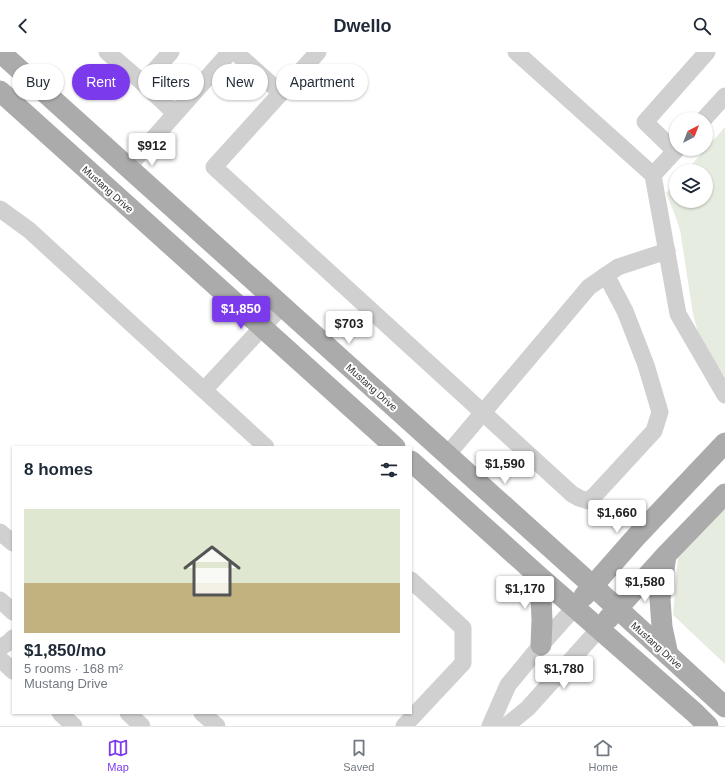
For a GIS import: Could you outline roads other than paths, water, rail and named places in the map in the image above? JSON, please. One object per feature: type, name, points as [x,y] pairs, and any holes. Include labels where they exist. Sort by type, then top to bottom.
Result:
[{"type":"main road","name":"Mustang Drive","points":[[0,52],[593,586],[725,707]]},
{"type":"main road","name":"Mustang Drive","points":[[0,91],[394,446]]},
{"type":"main road","points":[[108,189],[128,167]]},
{"type":"main road","points":[[575,607],[635,538],[725,443]]},
{"type":"main road","points":[[412,462],[708,726]]},
{"type":"main road","points":[[599,629],[666,555],[725,494]]},
{"type":"main road","points":[[666,555],[660,599],[662,626],[668,655]]},
{"type":"main road","points":[[533,571],[541,596],[541,645]]},
{"type":"street","points":[[107,52],[138,79]]},
{"type":"street","points":[[160,64],[171,52]]},
{"type":"street","points":[[128,167],[230,52]]},
{"type":"street","points":[[235,52],[276,89]]},
{"type":"street","points":[[307,64],[318,52]]},
{"type":"street","points":[[516,52],[654,175],[678,314],[725,395]]},
{"type":"street","points":[[669,144],[645,122],[707,52]]},
{"type":"street","points":[[710,112],[725,96]]},
{"type":"street","points":[[276,99],[214,167],[572,494],[588,501],[654,431],[660,412],[646,365],[625,311],[606,275]]},
{"type":"street","points":[[162,100],[176,113]]},
{"type":"street","points":[[654,175],[671,156]]},
{"type":"street","points":[[0,209],[29,230],[265,446]]},
{"type":"street","points":[[447,455],[589,287],[618,266],[667,251]]},
{"type":"street","points":[[204,390],[282,306]]},
{"type":"street","points":[[0,532],[12,542]]},
{"type":"street","points":[[404,726],[463,662],[464,628],[412,581]]},
{"type":"street","points":[[0,600],[12,611]]},
{"type":"street","points":[[490,726],[508,685],[575,607]]},
{"type":"street","points":[[506,726],[528,708],[599,629]]},
{"type":"street","points":[[0,648],[12,639]]},
{"type":"street","points":[[0,659],[12,670]]},
{"type":"street","points":[[61,714],[74,726]]},
{"type":"street","points":[[129,714],[142,726]]},
{"type":"street","points":[[203,714],[217,726]]}]
